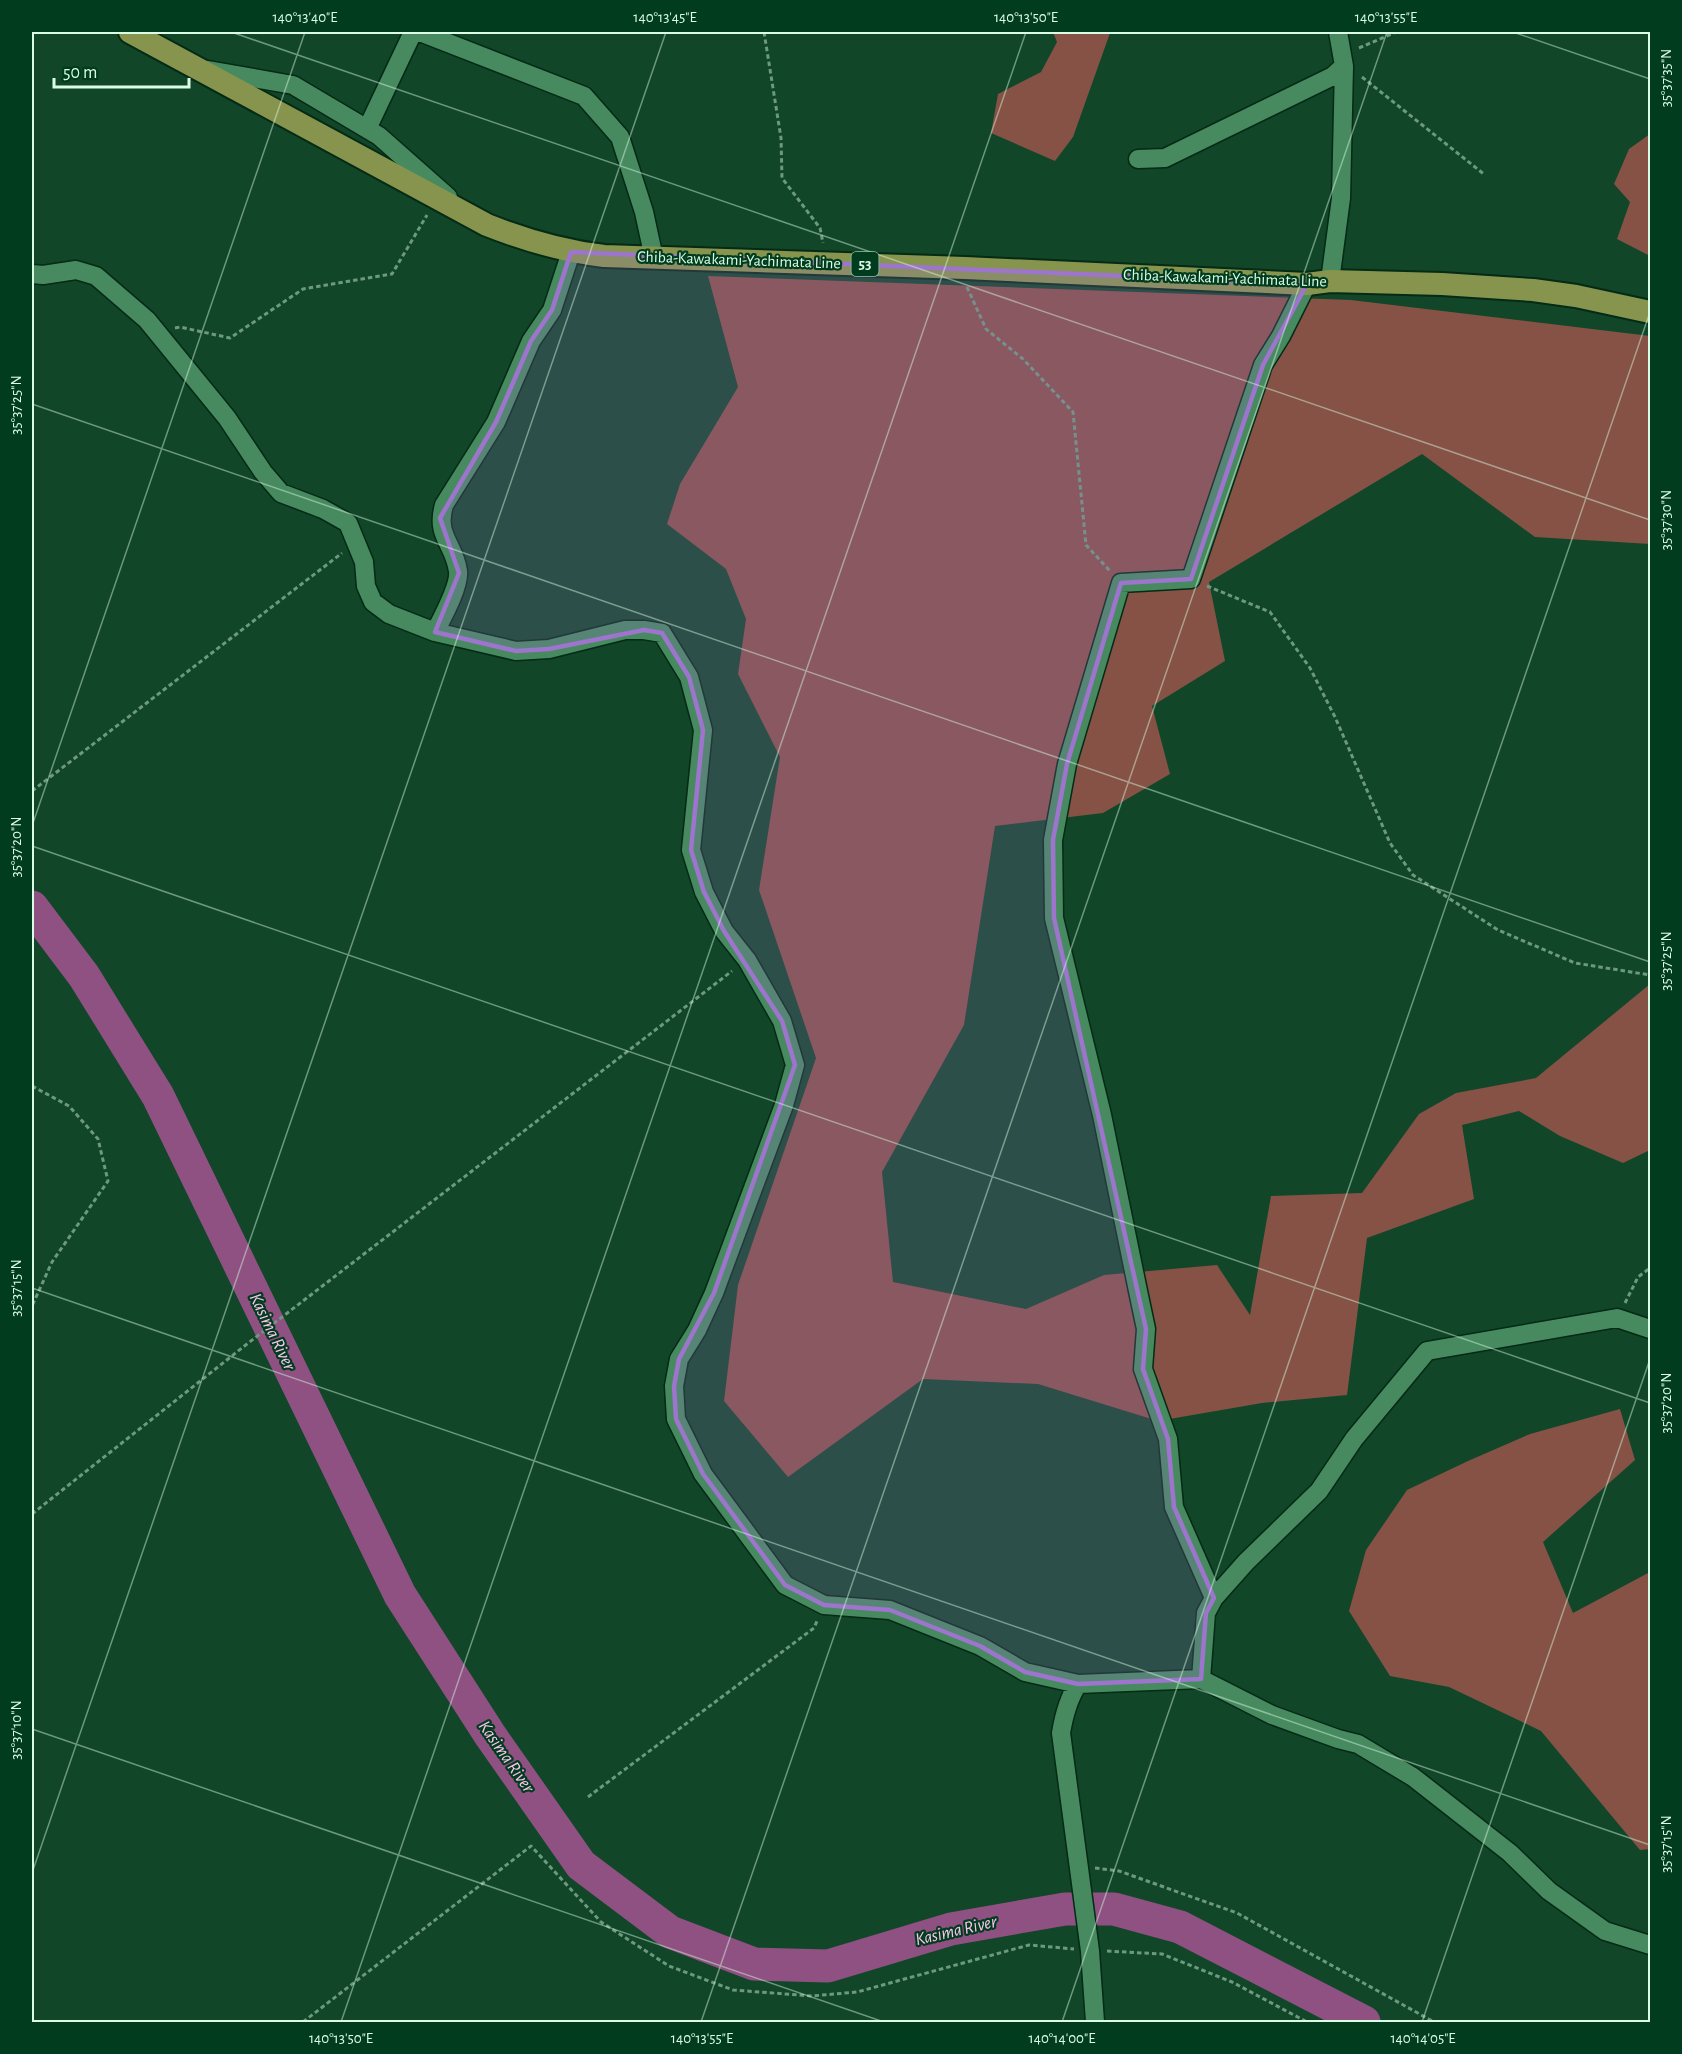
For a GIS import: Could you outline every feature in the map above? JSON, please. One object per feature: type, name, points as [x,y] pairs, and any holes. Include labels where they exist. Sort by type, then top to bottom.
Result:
[{"type":"main road","name":"Chiba-Kawakami-Yachimata Line","points":[[130,32],[487,225],[516,237],[571,252],[604,256],[965,268],[1307,284],[1330,281],[1489,286],[1587,298],[1650,312]]},
{"type":"street","points":[[367,129],[413,32]]},
{"type":"street","points":[[420,32],[584,96],[620,137],[644,212],[654,258]]},
{"type":"street","points":[[1330,281],[1341,198],[1344,66],[1338,32]]},
{"type":"street","points":[[1138,159],[1165,158],[1333,76],[1344,66]]},
{"type":"street","points":[[196,67],[293,85],[379,136],[465,213]]},
{"type":"street","points":[[435,632],[451,601],[459,573],[442,529],[440,518],[444,505],[496,422],[531,341],[552,310],[571,252]]},
{"type":"street","points":[[32,274],[43,275],[76,270],[96,276],[147,320],[227,418],[263,472],[281,493],[323,509],[348,523],[364,562],[366,586],[373,602],[388,614],[435,632],[516,651],[549,649],[625,630],[662,633],[689,677],[703,730],[691,850],[704,892],[724,931],[747,960],[782,1021],[795,1065],[784,1105],[714,1293],[697,1330],[679,1359],[674,1386],[676,1419],[704,1474],[785,1585],[824,1605],[890,1610],[980,1646],[1025,1672],[1078,1684],[1201,1678],[1272,1715],[1358,1744],[1413,1777],[1510,1853],[1549,1891],[1605,1931],[1650,1945]]},
{"type":"street","points":[[1214,1598],[1174,1507],[1168,1440],[1143,1369],[1146,1329],[1102,1115],[1054,918],[1053,840],[1067,764],[1121,583],[1191,579],[1263,365],[1281,336],[1307,284]]},
{"type":"street","points":[[1201,1678],[1206,1612],[1214,1598],[1246,1562],[1319,1491],[1354,1439],[1427,1351],[1617,1318],[1650,1329]]},
{"type":"street","points":[[1078,1684],[1065,1712],[1060,1733],[1090,1951],[1095,2022]]},
{"type":"path","points":[[764,32],[781,138],[782,178],[820,228],[827,263]]},
{"type":"path","points":[[1396,32],[1354,51],[1344,66],[1357,73],[1485,175]]},
{"type":"path","points":[[156,332],[180,327],[230,338],[303,289],[392,274],[437,198]]},
{"type":"path","points":[[965,268],[966,285],[986,329],[1023,359],[1073,412],[1086,545],[1121,583]]},
{"type":"path","points":[[32,791],[356,542]]},
{"type":"path","points":[[1191,579],[1270,612],[1310,668],[1335,717],[1390,843],[1413,875],[1498,930],[1575,963],[1650,975]]},
{"type":"path","points":[[32,1514],[248,1344],[747,960]]},
{"type":"path","points":[[32,1086],[69,1106],[98,1138],[108,1181],[52,1262],[32,1306]]},
{"type":"path","points":[[1617,1318],[1638,1277],[1650,1268]]},
{"type":"path","points":[[588,1797],[814,1628],[824,1605]]},
{"type":"path","points":[[303,2022],[531,1846],[601,1922],[669,1966],[733,1990],[812,1996],[857,1992],[1029,1945],[1090,1951],[1162,1954],[1232,1982],[1307,2022]]},
{"type":"path","points":[[1079,1870],[1119,1871],[1237,1913],[1434,2022]]},
{"type":"highlighted area","points":[[571,252],[1307,284],[1263,365],[1191,579],[1121,583],[1067,764],[1053,840],[1054,918],[1146,1329],[1143,1369],[1168,1439],[1174,1507],[1214,1598],[1206,1613],[1201,1679],[1078,1684],[1025,1672],[980,1646],[890,1610],[824,1605],[785,1585],[703,1474],[676,1419],[674,1386],[679,1359],[714,1293],[795,1065],[782,1021],[724,931],[704,892],[691,850],[703,730],[689,677],[662,633],[644,630],[549,649],[516,651],[435,632],[459,573],[440,518],[496,422],[531,341],[552,310]]},
{"type":"shaded area","points":[[1053,32],[1110,32],[1073,137],[1055,161],[991,133],[998,94],[1041,72],[1057,42]]},
{"type":"shaded area","points":[[1650,134],[1650,256],[1617,239],[1630,202],[1614,184],[1629,149]]},
{"type":"shaded area","points":[[708,276],[1351,300],[1650,336],[1650,544],[1535,537],[1422,454],[1209,582],[1225,661],[1152,706],[1170,774],[1103,813],[995,826],[964,1025],[882,1172],[893,1282],[1026,1309],[1104,1275],[1217,1265],[1250,1315],[1271,1196],[1362,1193],[1419,1114],[1456,1093],[1536,1078],[1650,984],[1650,1150],[1623,1163],[1560,1136],[1519,1111],[1462,1125],[1474,1199],[1367,1238],[1347,1395],[1262,1403],[1158,1421],[1038,1384],[923,1379],[788,1477],[724,1401],[738,1285],[816,1058],[759,890],[780,757],[738,674],[746,619],[726,569],[667,524],[680,484],[738,387]]},
{"type":"shaded area","points":[[1620,1409],[1635,1460],[1543,1542],[1573,1613],[1650,1572],[1650,1849],[1640,1850],[1541,1731],[1449,1687],[1390,1676],[1349,1611],[1366,1550],[1407,1490],[1530,1434]]},
{"type":"waterway","name":"Kasima River","points":[[32,907],[84,976],[158,1096],[400,1595],[490,1735],[581,1865],[670,1932],[754,1964],[828,1966],[951,1929],[1065,1909],[1114,1909],[1180,1927],[1364,2022]]}]
